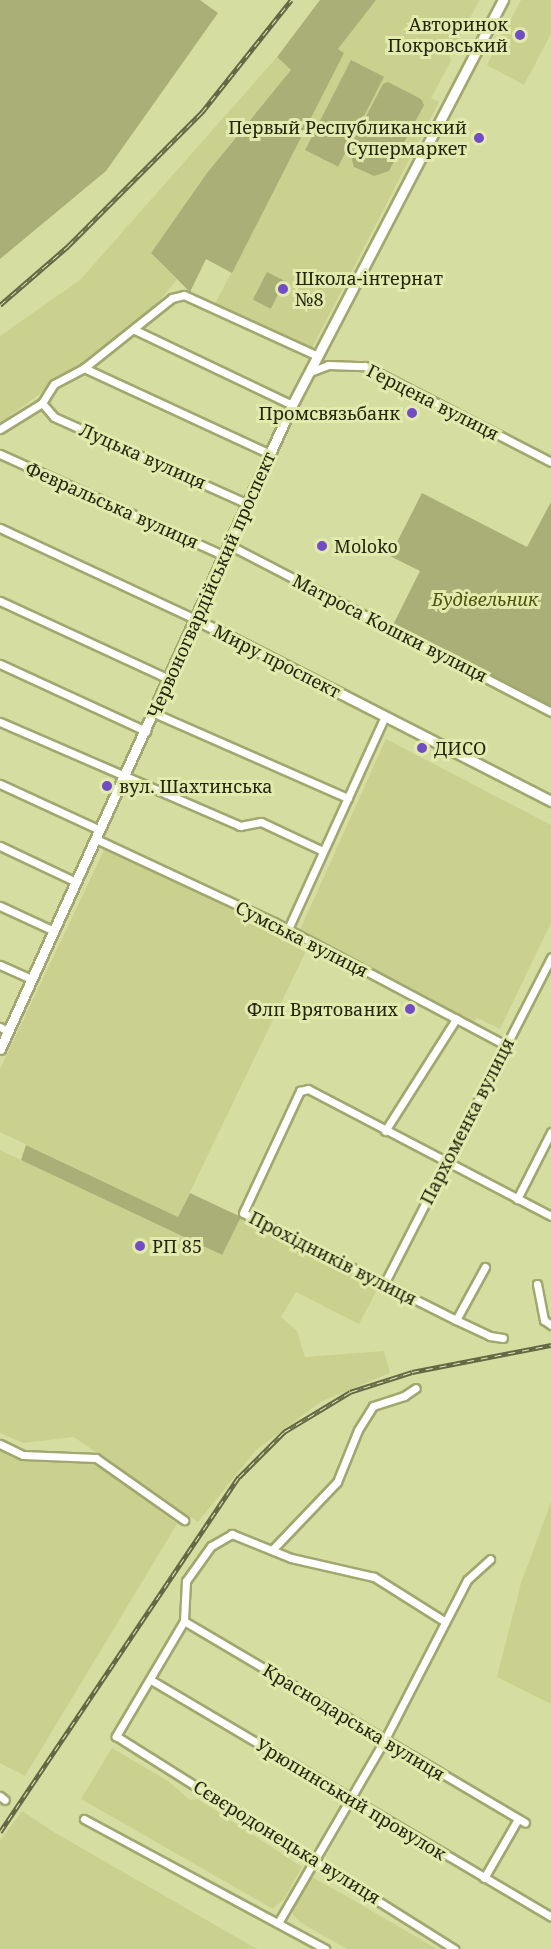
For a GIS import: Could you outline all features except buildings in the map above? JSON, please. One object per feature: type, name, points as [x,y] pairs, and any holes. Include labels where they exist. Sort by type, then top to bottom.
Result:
[{"type":"main road","name":"Червоногвардійський проспект","points":[[0,1049],[4,1029],[32,979],[197,620],[292,405],[503,0]]},
{"type":"main road","name":"Миру проспект","points":[[197,620],[551,801]]},
{"type":"street","points":[[0,429],[42,403],[54,384],[84,368],[135,330],[172,298],[184,295],[318,356]]},
{"type":"street","points":[[135,330],[292,405]]},
{"type":"street","name":"Герцена вулиця","points":[[310,372],[328,365],[365,366],[551,462]]},
{"type":"street","points":[[84,368],[270,454]]},
{"type":"street","name":"Луцька вулиця","points":[[42,403],[54,417],[248,504]]},
{"type":"street","name":"Февральська вулиця","points":[[0,454],[225,556]]},
{"type":"street","name":"Миру проспект","points":[[0,528],[197,620]]},
{"type":"street","name":"Матроса Кошки вулиця","points":[[229,545],[551,712]]},
{"type":"street","points":[[0,601],[169,680]]},
{"type":"street","points":[[0,664],[146,731]]},
{"type":"street","points":[[154,713],[348,798]]},
{"type":"street","points":[[288,929],[385,716]]},
{"type":"street","points":[[0,722],[240,826],[261,822],[323,851]]},
{"type":"street","name":"Сумська вулиця","points":[[0,784],[288,929],[505,1045]]},
{"type":"street","points":[[0,846],[76,882]]},
{"type":"street","points":[[0,906],[54,931]]},
{"type":"street","name":"Пархоменка вулиця","points":[[384,1284],[551,957]]},
{"type":"street","points":[[0,964],[32,979]]},
{"type":"street","points":[[456,1019],[386,1131],[551,1216]]},
{"type":"street","name":"Прохідників вулиця","points":[[386,1131],[308,1089],[300,1091],[242,1212],[456,1320],[503,1338]]},
{"type":"street","points":[[517,1199],[551,1132]]},
{"type":"street","points":[[456,1320],[485,1267]]},
{"type":"street","points":[[537,1284],[544,1320],[551,1325]]},
{"type":"street","points":[[272,1550],[337,1482],[373,1406],[404,1396],[416,1388]]},
{"type":"street","points":[[0,1444],[23,1455],[96,1458],[184,1520]]},
{"type":"street","points":[[151,1680],[184,1621],[186,1581],[211,1546],[232,1534],[272,1550],[374,1577],[444,1621]]},
{"type":"street","points":[[278,1923],[312,1860],[384,1740],[467,1580],[490,1559]]},
{"type":"street","name":"Краснодарська вулиця","points":[[184,1621],[522,1821],[484,1878]]},
{"type":"street","name":"Сєвєродонецька вулиця","points":[[151,1680],[118,1738],[454,1949]]},
{"type":"street","name":"Урюпинський провулок","points":[[151,1680],[551,1917]]},
{"type":"street","points":[[84,1819],[325,1949]]},
{"type":"shaded area","points":[[376,0],[480,0],[449,54],[451,61],[431,98],[439,102],[311,350],[215,304],[343,54],[338,49]]},
{"type":"shaded area","points":[[521,0],[551,0],[551,34],[524,85],[487,65]]},
{"type":"shaded area","points":[[277,57],[291,70],[208,172],[151,253],[177,280],[144,318],[0,423],[0,336],[80,280]]},
{"type":"shaded area","points":[[386,739],[551,825],[551,923],[500,1029],[477,1018],[473,1023],[299,932]]},
{"type":"shaded area","points":[[105,848],[309,945],[178,1217],[0,1132],[0,1069]]},
{"type":"shaded area","points":[[0,1150],[221,1255],[241,1217],[379,1286],[359,1324],[296,1292],[281,1317],[297,1331],[305,1357],[384,1351],[390,1373],[322,1401],[256,1450],[198,1522],[74,1437],[23,1443],[0,1433]]},
{"type":"shaded area","points":[[0,1449],[30,1462],[95,1463],[177,1524],[25,1776],[0,1763]]},
{"type":"shaded area","points":[[551,1502],[551,1704],[497,1677],[521,1583]]},
{"type":"shaded area","points":[[112,1748],[168,1781],[190,1800],[198,1799],[302,1867],[284,1899],[273,1909],[81,1799]]},
{"type":"shaded area","points":[[22,1811],[52,1831],[257,1949],[0,1949],[0,1841]]},
{"type":"shaded area","points":[[310,1876],[437,1949],[347,1949],[301,1923],[293,1915],[292,1907]]},
{"type":"green space","points":[[0,0],[200,0],[218,13],[106,171],[0,259]]},
{"type":"green space","points":[[320,0],[376,0],[338,49],[344,53],[232,273],[206,259],[190,292],[151,253],[207,173],[291,70],[277,57]]},
{"type":"green space","points":[[351,60],[384,77],[338,167],[305,150]]},
{"type":"green space","points":[[388,82],[421,99],[424,105],[389,171],[374,176],[354,167],[349,149],[383,84]]},
{"type":"green space","points":[[267,272],[285,281],[271,309],[253,300]]},
{"type":"green space","name":"Будівельник","points":[[422,493],[527,547],[551,502],[551,708],[393,625],[420,571],[390,556]]},
{"type":"green space","points":[[26,1145],[178,1217],[190,1193],[241,1217],[222,1255],[21,1160]]},
{"type":"railway","points":[[0,305],[68,246],[202,112],[291,0]]},
{"type":"railway","points":[[0,1832],[239,1477],[284,1432],[350,1392],[412,1372],[551,1345]]},
{"type":"place","name":"Авторинок Покровський","points":[[520,35]]},
{"type":"place","name":"Первый Республиканский Супермаркет","points":[[479,138]]},
{"type":"place","name":"Школа-інтернат №8","points":[[283,289]]},
{"type":"place","name":"Промсвязьбанк","points":[[412,413]]},
{"type":"place","name":"Moloko","points":[[322,546]]},
{"type":"place","name":"ДИСО","points":[[422,748]]},
{"type":"place","name":"вул. Шахтинська","points":[[107,786]]},
{"type":"place","name":"Флп Врятованих","points":[[410,1009]]},
{"type":"place","name":"РП 85","points":[[140,1246]]}]
